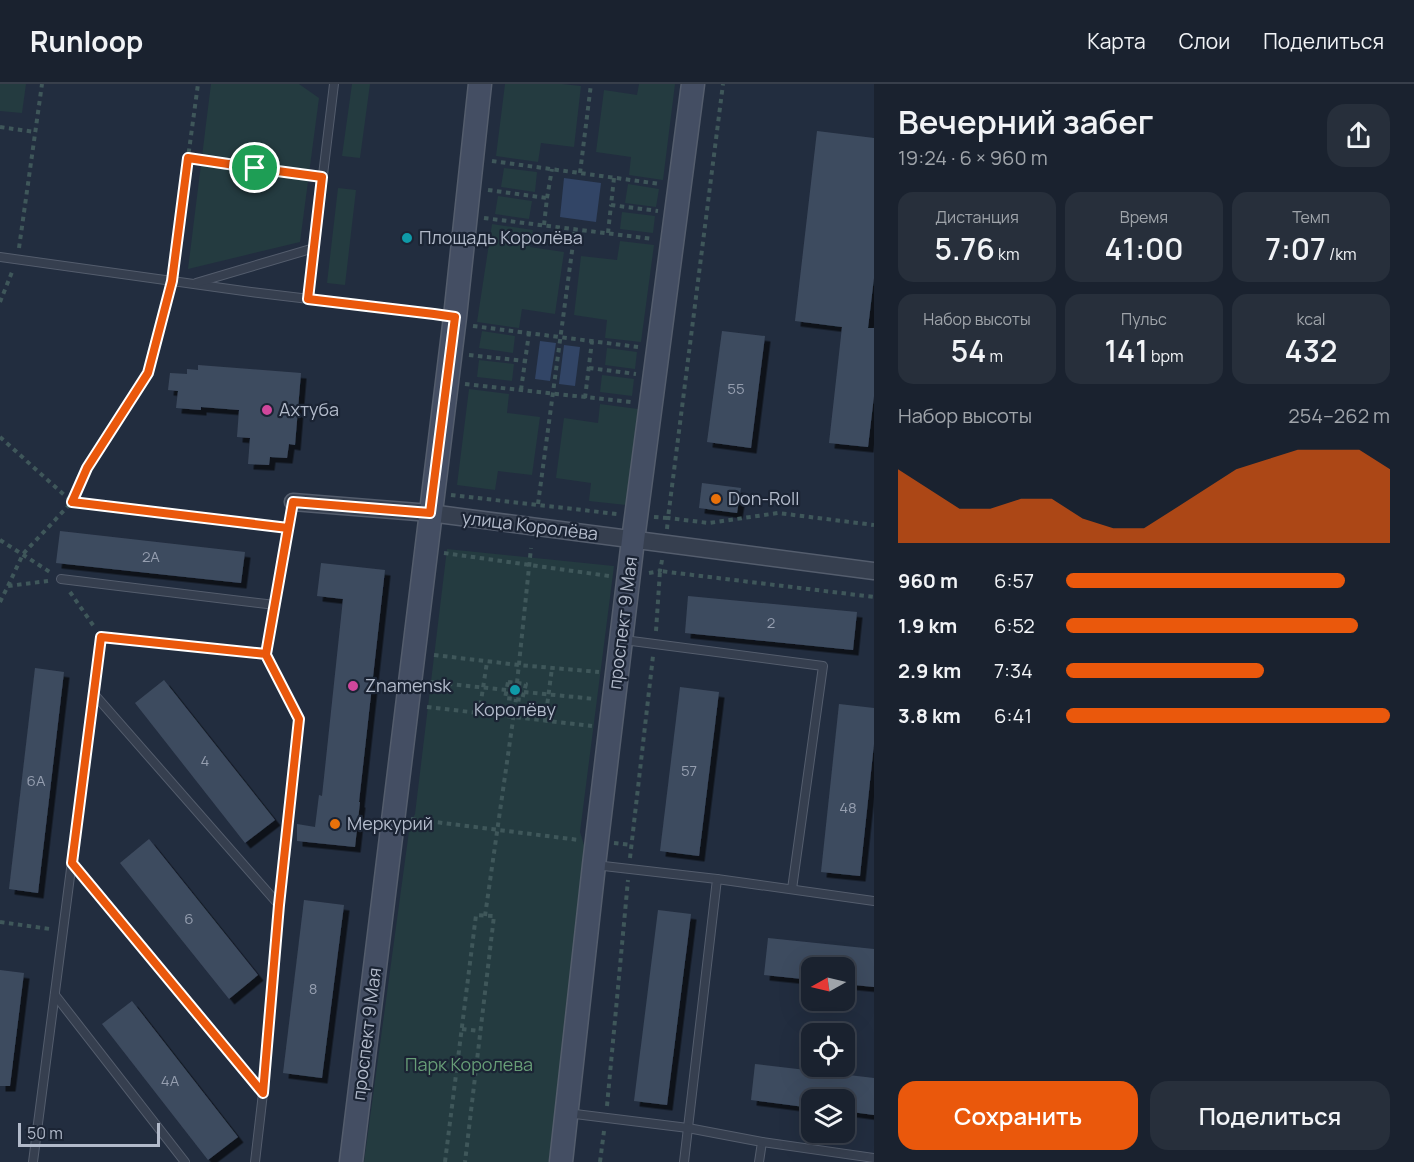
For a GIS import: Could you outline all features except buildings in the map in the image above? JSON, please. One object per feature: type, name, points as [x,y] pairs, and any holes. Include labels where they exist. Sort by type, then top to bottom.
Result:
[{"type":"street","name":"проспект 9 Мая","points":[[351,1162],[430,513],[462,321],[480,84]]},
{"type":"street","name":"проспект 9 Мая","points":[[561,1162],[633,540],[693,84]]},
{"type":"street","name":"улица Королёва","points":[[293,502],[430,513],[874,571]]},
{"type":"lane","points":[[308,299],[332,85]]},
{"type":"lane","points":[[194,284],[314,248]]},
{"type":"lane","points":[[0,257],[434,314],[462,321]]},
{"type":"lane","points":[[255,1162],[299,719],[266,654],[293,502]]},
{"type":"lane","points":[[61,579],[275,605]]},
{"type":"lane","points":[[33,1162],[101,637],[266,654]]},
{"type":"lane","points":[[622,640],[823,666],[792,889]]},
{"type":"lane","points":[[94,694],[279,905]]},
{"type":"lane","points":[[72,863],[263,1093]]},
{"type":"lane","points":[[594,865],[874,901]]},
{"type":"lane","points":[[684,1162],[717,879]]},
{"type":"lane","points":[[55,995],[185,1162]]},
{"type":"lane","points":[[567,1113],[688,1128],[762,1142],[874,1158]]},
{"type":"lane","points":[[759,1162],[762,1142]]},
{"type":"path","points":[[0,302],[18,259],[42,84]]},
{"type":"path","points":[[0,602],[23,554],[72,502],[87,468],[148,373],[172,281],[198,84]]},
{"type":"path","points":[[580,173],[591,84]]},
{"type":"path","points":[[600,1162],[629,869],[655,644],[660,571],[723,84]]},
{"type":"path","points":[[0,127],[35,132]]},
{"type":"path","points":[[188,158],[322,177]]},
{"type":"path","points":[[491,161],[668,185]]},
{"type":"path","points":[[544,225],[552,169]]},
{"type":"path","points":[[608,233],[614,178]]},
{"type":"path","points":[[487,189],[547,198]]},
{"type":"path","points":[[611,205],[665,212]]},
{"type":"path","points":[[484,218],[661,240]]},
{"type":"path","points":[[538,504],[575,229]]},
{"type":"path","points":[[462,321],[529,333],[648,348]]},
{"type":"path","points":[[521,390],[529,333]]},
{"type":"path","points":[[585,398],[592,341]]},
{"type":"path","points":[[466,355],[525,361]]},
{"type":"path","points":[[589,368],[645,375]]},
{"type":"path","points":[[462,383],[641,404]]},
{"type":"path","points":[[0,437],[72,502],[288,528]]},
{"type":"path","points":[[448,494],[623,515]]},
{"type":"path","points":[[668,518],[710,523],[778,513],[874,525]]},
{"type":"path","points":[[0,540],[61,579],[101,637]]},
{"type":"path","points":[[517,683],[531,548]]},
{"type":"path","points":[[426,549],[620,577]]},
{"type":"path","points":[[660,571],[874,597]]},
{"type":"path","points":[[8,586],[61,579]]},
{"type":"path","points":[[427,654],[487,662],[608,672]]},
{"type":"path","points":[[478,714],[487,662]]},
{"type":"path","points":[[545,721],[552,668]]},
{"type":"path","points":[[423,682],[507,690]]},
{"type":"path","points":[[508,682],[517,683],[526,684],[522,700],[506,698],[508,682]]},
{"type":"path","points":[[524,692],[604,700]]},
{"type":"path","points":[[485,916],[516,699]]},
{"type":"path","points":[[420,706],[601,727]]},
{"type":"path","points":[[406,818],[587,841]]},
{"type":"path","points":[[445,1162],[476,915],[494,916],[465,1162]]},
{"type":"path","points":[[0,922],[64,931]]},
{"type":"path","points":[[462,1029],[480,1031]]},
{"type":"path","points":[[457,1067],[476,1069]]},
{"type":"green space","points":[[0,84],[26,84],[22,113],[0,111]]},
{"type":"green space","points":[[211,84],[299,84],[319,98],[300,242],[188,269]]},
{"type":"green space","points":[[352,84],[370,84],[360,158],[342,156]]},
{"type":"green space","points":[[505,84],[581,86],[574,147],[541,143],[538,162],[496,156]]},
{"type":"green space","points":[[639,84],[675,84],[663,180],[629,175],[631,157],[596,152],[604,90],[637,95]]},
{"type":"green space","points":[[504,168],[537,172],[535,192],[501,187]]},
{"type":"green space","points":[[628,184],[659,189],[656,207],[625,203]]},
{"type":"green space","points":[[338,188],[356,190],[345,285],[327,283]]},
{"type":"green space","points":[[498,196],[532,201],[529,219],[495,214]]},
{"type":"green space","points":[[622,212],[655,216],[653,233],[620,229]]},
{"type":"green space","points":[[492,224],[533,230],[530,247],[564,252],[555,314],[522,309],[519,328],[477,322]]},
{"type":"green space","points":[[620,241],[654,245],[641,342],[605,338],[607,320],[574,315],[581,256],[617,260]]},
{"type":"green space","points":[[482,331],[515,336],[513,353],[479,348]]},
{"type":"green space","points":[[607,348],[637,352],[635,369],[605,365]]},
{"type":"green space","points":[[479,360],[514,364],[512,381],[477,377]]},
{"type":"green space","points":[[602,375],[634,379],[632,396],[600,392]]},
{"type":"green space","points":[[469,389],[509,394],[507,413],[540,417],[532,475],[498,471],[495,490],[457,485]]},
{"type":"green space","points":[[600,404],[638,409],[626,505],[589,501],[591,483],[556,478],[564,418],[598,423]]},
{"type":"green space","name":"Парк Королева","points":[[447,549],[614,566],[580,832],[585,848],[549,1162],[364,1162],[410,824],[415,814]]},
{"type":"water","points":[[564,178],[601,183],[596,222],[560,217]]},
{"type":"water","points":[[540,341],[556,343],[550,381],[535,379]]},
{"type":"water","points":[[564,345],[580,347],[575,386],[559,384]]},
{"type":"place","name":"Площадь Королёва","points":[[407,238]]},
{"type":"place","name":"Ахтуба","points":[[267,410]]},
{"type":"place","name":"Don-Roll","points":[[716,499]]},
{"type":"place","name":"Znamensk","points":[[353,686]]},
{"type":"place","name":"Королёву","points":[[515,690]]},
{"type":"place","name":"Меркурий","points":[[335,824]]},
{"type":"route","points":[[255,168],[188,158],[172,281],[148,373],[87,468],[72,502],[288,528],[275,605],[266,655],[299,719],[279,905],[263,1093],[72,863],[101,637],[266,654],[275,605],[293,502],[430,513],[455,317],[308,299],[322,177],[255,168]]}]
